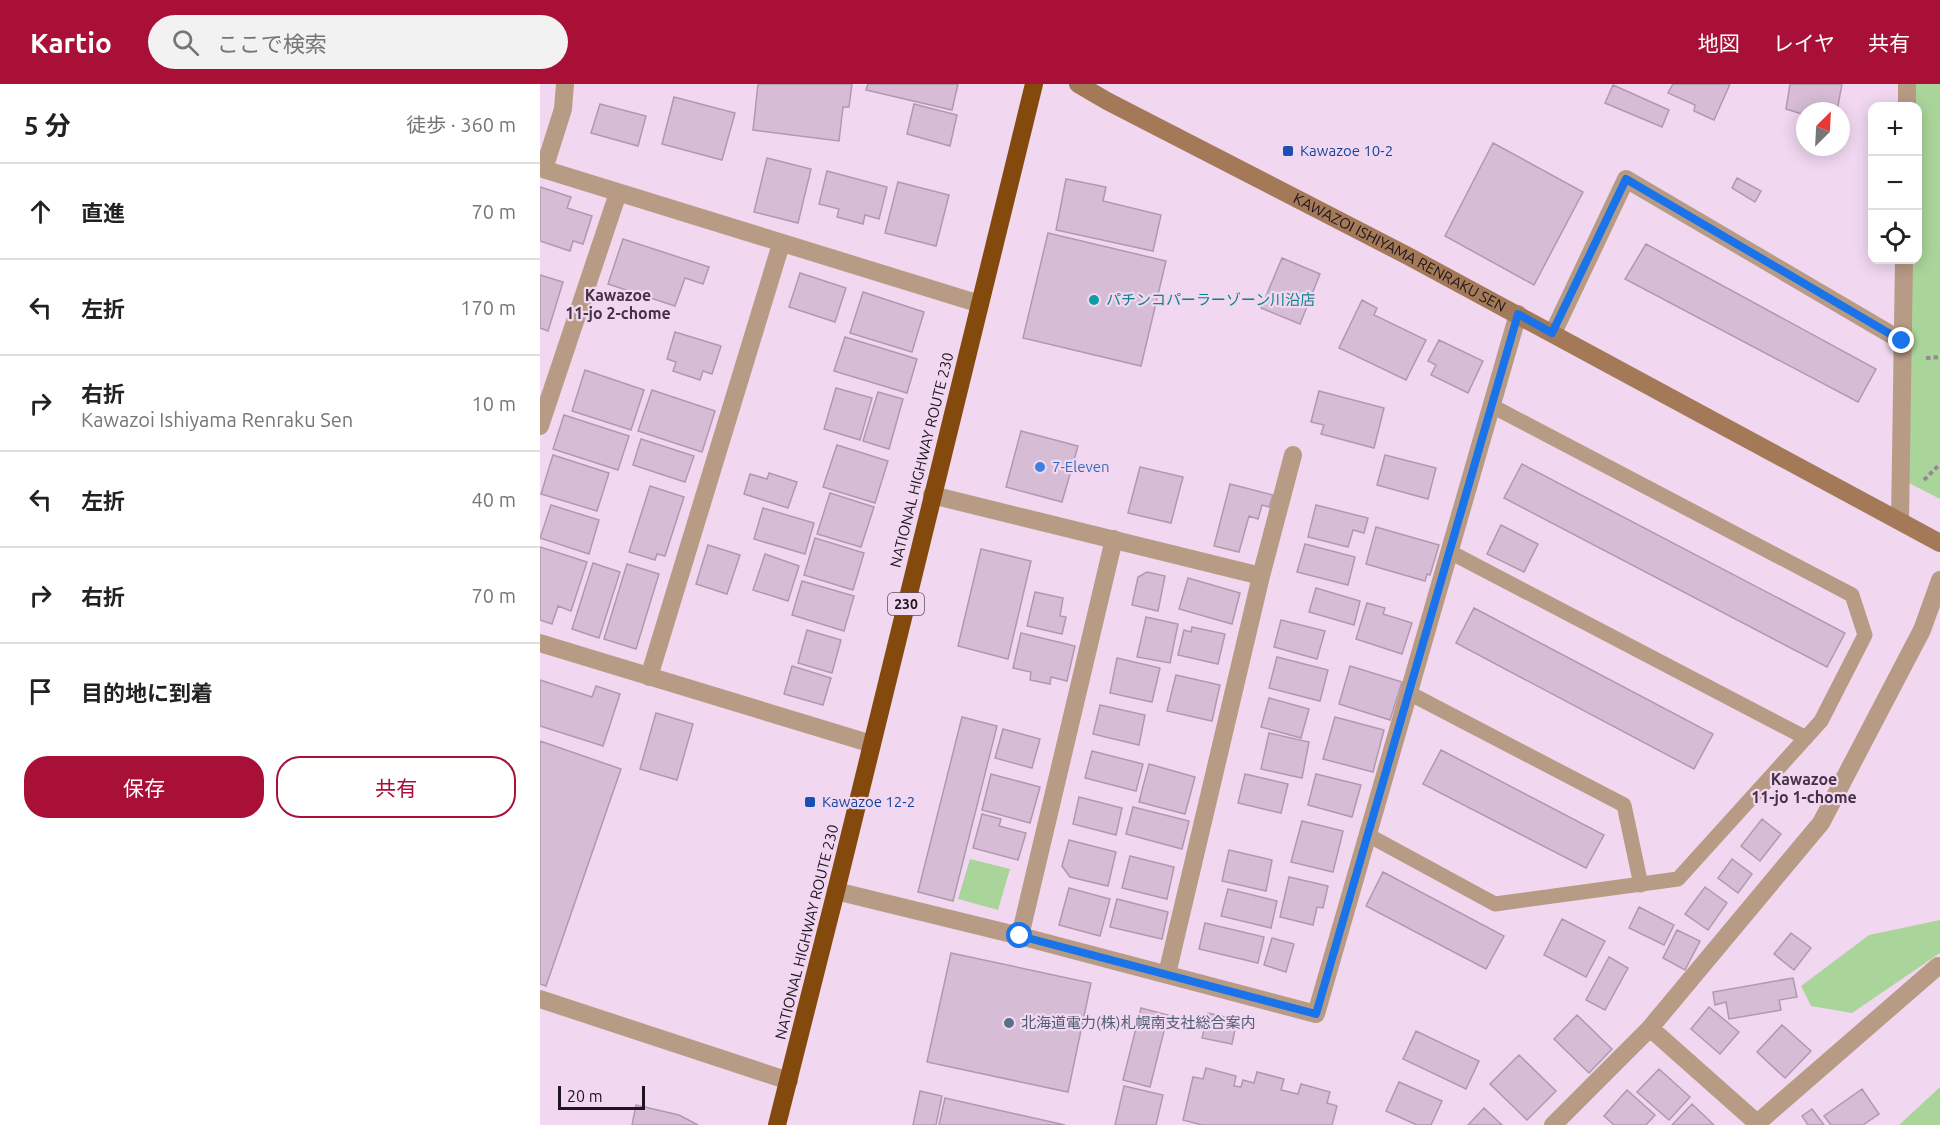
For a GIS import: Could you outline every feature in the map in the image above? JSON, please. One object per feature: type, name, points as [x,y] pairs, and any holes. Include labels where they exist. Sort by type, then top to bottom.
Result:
[{"type":"highway","name":"NATIONAL HIGHWAY ROUTE 230","points":[[778,1125],[1034,84]]},
{"type":"street","points":[[566,84],[563,109],[542,169],[980,304]]},
{"type":"street","name":"KAWAZOI ISHIYAMA RENRAKU SEN","points":[[1078,84],[1518,314],[1940,543]]},
{"type":"street","points":[[1907,84],[1907,102]]},
{"type":"street","points":[[1552,333],[1626,179],[1902,341]]},
{"type":"street","points":[[540,426],[618,193]]},
{"type":"street","points":[[649,677],[781,244]]},
{"type":"street","points":[[1900,521],[1904,264]]},
{"type":"street","points":[[836,891],[1020,936],[1316,1014],[1518,314]]},
{"type":"street","points":[[1167,974],[1261,576],[1293,455]]},
{"type":"street","points":[[932,495],[1261,576]]},
{"type":"street","points":[[1020,936],[1114,539]]},
{"type":"street","points":[[1553,1125],[1650,1028],[1821,823],[1922,630],[1940,580]]},
{"type":"street","points":[[540,643],[872,744]]},
{"type":"street","points":[[1650,1028],[1756,1124],[1938,966]]},
{"type":"street","points":[[540,999],[789,1081]]},
{"type":"lane","points":[[1368,834],[1495,904],[1678,879],[1821,721],[1865,635],[1852,595],[1491,406]]},
{"type":"lane","points":[[1450,552],[1806,738]]},
{"type":"lane","points":[[1408,693],[1624,805],[1641,885]]},
{"type":"green space","points":[[1914,84],[1940,84],[1940,499],[1909,483],[1912,264],[1922,264],[1922,102],[1914,102]]},
{"type":"green space","points":[[970,859],[1010,869],[998,910],[958,899]]},
{"type":"green space","points":[[1940,920],[1940,953],[1852,1013],[1811,1006],[1801,986],[1869,935]]},
{"type":"green space","points":[[1940,1087],[1940,1125],[1899,1125]]},
{"type":"building","points":[[758,84],[852,84],[849,107],[843,107],[839,141],[753,130]]},
{"type":"building","points":[[868,84],[958,84],[952,110],[866,90]]},
{"type":"building","points":[[1673,84],[1730,84],[1714,120],[1694,111],[1695,105],[1668,93]]},
{"type":"building","points":[[1790,84],[1842,84],[1839,102],[1796,102],[1796,112],[1786,109]]},
{"type":"building","points":[[1613,85],[1669,110],[1662,127],[1605,103]]},
{"type":"building","points":[[674,97],[735,113],[722,160],[662,144]]},
{"type":"building","points":[[600,104],[646,116],[638,146],[591,133]]},
{"type":"building","points":[[914,104],[957,115],[950,146],[907,134]]},
{"type":"building","points":[[1493,143],[1583,192],[1534,285],[1445,236]]},
{"type":"building","points":[[767,158],[811,169],[798,223],[754,212]]},
{"type":"building","points":[[827,171],[887,187],[879,219],[865,215],[863,224],[837,217],[839,209],[819,204]]},
{"type":"building","points":[[1737,178],[1761,191],[1755,202],[1732,188]]},
{"type":"building","points":[[1066,179],[1106,187],[1103,201],[1161,215],[1153,251],[1056,230]]},
{"type":"building","points":[[898,182],[949,195],[936,246],[885,233]]},
{"type":"building","points":[[540,187],[571,197],[567,208],[592,216],[583,244],[573,241],[570,251],[540,241]]},
{"type":"building","name":"パチンコパーラーゾーン川沿店","points":[[1048,233],[1166,261],[1141,366],[1023,338]]},
{"type":"building","points":[[623,239],[709,267],[703,284],[685,278],[675,306],[608,284]]},
{"type":"building","points":[[1646,244],[1876,369],[1858,402],[1625,279]]},
{"type":"building","points":[[1282,258],[1320,274],[1300,324],[1261,308]]},
{"type":"building","points":[[800,273],[846,288],[835,322],[789,307]]},
{"type":"building","points":[[540,275],[563,282],[548,331],[540,328]]},
{"type":"building","points":[[863,292],[924,312],[912,352],[850,333]]},
{"type":"building","points":[[1362,300],[1377,308],[1374,315],[1426,340],[1406,380],[1339,348]]},
{"type":"building","points":[[675,332],[721,346],[712,374],[703,371],[700,380],[673,371],[676,362],[667,359]]},
{"type":"building","points":[[845,337],[917,359],[907,393],[834,371]]},
{"type":"building","points":[[1439,340],[1483,361],[1468,393],[1431,375],[1436,365],[1428,361]]},
{"type":"building","points":[[585,370],[644,390],[631,430],[572,411]]},
{"type":"building","points":[[836,388],[872,398],[860,440],[824,429]]},
{"type":"building","points":[[652,390],[715,411],[702,452],[638,431]]},
{"type":"building","points":[[1319,391],[1384,408],[1374,448],[1321,434],[1324,425],[1311,422]]},
{"type":"building","points":[[878,392],[903,399],[889,449],[863,441]]},
{"type":"building","points":[[564,415],[629,436],[618,470],[553,449]]},
{"type":"building","points":[[1021,431],[1078,446],[1062,502],[1006,487]]},
{"type":"building","points":[[641,439],[694,456],[685,482],[633,465]]},
{"type":"building","points":[[837,445],[888,461],[875,503],[823,487]]},
{"type":"building","points":[[553,455],[609,473],[597,511],[541,494]]},
{"type":"building","points":[[1385,455],[1436,468],[1428,499],[1377,485]]},
{"type":"building","points":[[1522,464],[1845,633],[1827,667],[1504,498]]},
{"type":"building","points":[[1140,467],[1183,477],[1171,523],[1128,513]]},
{"type":"building","points":[[769,473],[797,482],[788,508],[744,494],[750,474],[767,479]]},
{"type":"building","points":[[1230,484],[1273,495],[1269,507],[1262,505],[1258,519],[1249,516],[1239,552],[1214,546]]},
{"type":"building","points":[[650,486],[684,497],[665,556],[657,554],[655,560],[629,552]]},
{"type":"building","points":[[830,493],[874,507],[861,547],[817,534]]},
{"type":"building","points":[[551,505],[599,520],[589,554],[540,538]]},
{"type":"building","points":[[1316,505],[1368,518],[1364,533],[1353,530],[1348,547],[1308,537]]},
{"type":"building","points":[[763,508],[814,523],[805,554],[754,539]]},
{"type":"building","points":[[1501,525],[1538,544],[1524,572],[1487,554]]},
{"type":"building","points":[[1376,527],[1439,545],[1430,575],[1427,574],[1425,581],[1366,564]]},
{"type":"building","points":[[815,538],[864,553],[853,590],[804,575]]},
{"type":"building","points":[[1305,544],[1355,557],[1348,585],[1297,572]]},
{"type":"building","points":[[708,545],[740,555],[727,594],[696,584]]},
{"type":"building","points":[[540,547],[587,562],[571,611],[558,606],[552,624],[540,620]]},
{"type":"building","points":[[981,549],[1031,561],[1008,659],[958,646]]},
{"type":"building","points":[[765,554],[799,566],[788,601],[753,590]]},
{"type":"building","points":[[593,563],[620,572],[599,638],[572,629]]},
{"type":"building","points":[[627,564],[659,574],[636,649],[604,639]]},
{"type":"building","points":[[1147,572],[1165,576],[1158,611],[1132,605],[1138,577]]},
{"type":"building","points":[[1188,578],[1240,593],[1232,624],[1179,609]]},
{"type":"building","points":[[802,581],[854,596],[844,631],[792,615]]},
{"type":"building","points":[[1316,588],[1360,601],[1354,625],[1309,612]]},
{"type":"building","points":[[1035,592],[1063,598],[1060,616],[1066,617],[1062,634],[1027,626]]},
{"type":"building","points":[[1367,603],[1385,608],[1383,614],[1412,623],[1402,654],[1356,639]]},
{"type":"building","points":[[1474,608],[1713,734],[1694,769],[1456,643]]},
{"type":"building","points":[[1146,617],[1178,624],[1170,663],[1137,657]]},
{"type":"building","points":[[1281,620],[1325,631],[1317,659],[1274,647]]},
{"type":"building","points":[[1192,627],[1225,634],[1218,664],[1178,655],[1184,630],[1191,632]]},
{"type":"building","points":[[807,630],[841,640],[832,673],[798,663]]},
{"type":"building","points":[[1021,633],[1075,646],[1067,681],[1051,677],[1050,684],[1030,680],[1031,672],[1013,668]]},
{"type":"building","points":[[1277,657],[1328,670],[1320,701],[1269,688]]},
{"type":"building","points":[[1117,658],[1160,668],[1152,702],[1110,693]]},
{"type":"building","points":[[792,666],[831,678],[823,705],[784,694]]},
{"type":"building","points":[[1350,666],[1402,682],[1390,720],[1339,704]]},
{"type":"building","points":[[1176,675],[1220,685],[1212,721],[1167,711]]},
{"type":"building","points":[[540,680],[592,697],[596,686],[620,694],[603,746],[540,726]]},
{"type":"building","points":[[1269,698],[1309,709],[1301,738],[1261,727]]},
{"type":"building","points":[[1100,705],[1145,715],[1139,745],[1093,734]]},
{"type":"building","points":[[656,713],[693,724],[677,780],[640,769]]},
{"type":"building","points":[[962,717],[997,726],[953,901],[918,892]]},
{"type":"building","points":[[1335,717],[1384,730],[1373,772],[1323,759]]},
{"type":"building","points":[[1003,729],[1040,739],[1032,768],[995,758]]},
{"type":"building","points":[[1269,733],[1309,742],[1302,778],[1261,769]]},
{"type":"building","points":[[540,741],[621,769],[546,986],[540,984]]},
{"type":"building","points":[[1441,750],[1604,835],[1586,868],[1423,784]]},
{"type":"building","points":[[1092,751],[1143,764],[1136,791],[1085,778]]},
{"type":"building","points":[[1149,764],[1195,777],[1185,814],[1139,802]]},
{"type":"building","points":[[991,774],[1040,787],[1030,823],[982,810]]},
{"type":"building","points":[[1245,774],[1288,784],[1281,813],[1238,803]]},
{"type":"building","points":[[1316,774],[1361,785],[1352,817],[1308,805]]},
{"type":"building","points":[[1079,797],[1122,808],[1116,835],[1073,824]]},
{"type":"building","points":[[1133,807],[1189,821],[1182,849],[1126,834]]},
{"type":"building","points":[[982,814],[1001,819],[999,826],[1026,833],[1018,860],[973,848]]},
{"type":"building","points":[[1762,819],[1781,834],[1760,861],[1741,846]]},
{"type":"building","points":[[1302,821],[1343,831],[1333,872],[1291,862]]},
{"type":"building","points":[[1069,840],[1116,852],[1108,886],[1070,877],[1062,866]]},
{"type":"building","points":[[1229,850],[1272,860],[1266,891],[1222,881]]},
{"type":"building","points":[[1130,856],[1174,867],[1167,899],[1122,888]]},
{"type":"building","points":[[1732,859],[1752,874],[1738,893],[1718,878]]},
{"type":"building","points":[[1383,872],[1504,936],[1486,969],[1366,906]]},
{"type":"building","points":[[1289,877],[1328,886],[1323,908],[1317,907],[1313,925],[1280,917]]},
{"type":"building","points":[[1705,887],[1727,903],[1708,930],[1685,914]]},
{"type":"building","points":[[1069,888],[1110,899],[1100,936],[1059,925]]},
{"type":"building","points":[[1228,889],[1277,901],[1271,928],[1221,916]]},
{"type":"building","points":[[1117,899],[1168,912],[1162,939],[1110,927]]},
{"type":"building","points":[[1639,907],[1674,925],[1664,945],[1629,928]]},
{"type":"building","points":[[1562,919],[1605,941],[1586,977],[1544,955]]},
{"type":"building","points":[[1205,923],[1264,937],[1258,963],[1199,949]]},
{"type":"building","points":[[1677,930],[1700,941],[1685,970],[1663,958]]},
{"type":"building","points":[[1791,933],[1811,948],[1794,970],[1774,954]]},
{"type":"building","points":[[1272,938],[1294,944],[1286,972],[1264,965]]},
{"type":"building","name":"北海道電力(株)札幌南支社総合案内","points":[[951,953],[1091,983],[1068,1092],[927,1062]]},
{"type":"building","points":[[1609,957],[1628,968],[1605,1010],[1586,1000]]},
{"type":"building","points":[[1793,978],[1797,997],[1779,1000],[1781,1010],[1729,1019],[1726,1002],[1715,1005],[1713,992]]},
{"type":"building","points":[[1709,1007],[1739,1032],[1720,1054],[1691,1029]]},
{"type":"building","points":[[1141,1008],[1168,1015],[1150,1087],[1123,1080]]},
{"type":"building","points":[[1208,1013],[1237,1020],[1232,1044],[1202,1038]]},
{"type":"building","points":[[1577,1015],[1612,1049],[1589,1073],[1554,1039]]},
{"type":"building","points":[[1782,1025],[1811,1051],[1785,1078],[1757,1052]]},
{"type":"building","points":[[1416,1031],[1479,1061],[1466,1089],[1403,1059]]},
{"type":"building","points":[[1519,1055],[1556,1091],[1527,1120],[1490,1084]]},
{"type":"building","points":[[1206,1068],[1236,1076],[1234,1086],[1241,1087],[1243,1080],[1254,1083],[1257,1072],[1284,1079],[1281,1090],[1298,1094],[1301,1084],[1330,1092],[1327,1103],[1337,1106],[1332,1125],[1202,1125],[1183,1120],[1193,1077],[1203,1079]]},
{"type":"building","points":[[1659,1069],[1690,1097],[1669,1120],[1637,1092]]},
{"type":"building","points":[[1399,1082],[1442,1101],[1431,1125],[1417,1125],[1386,1111]]},
{"type":"building","points":[[1124,1086],[1163,1095],[1156,1125],[1115,1125]]},
{"type":"building","points":[[1862,1089],[1879,1114],[1863,1125],[1831,1125],[1824,1116]]},
{"type":"building","points":[[1627,1090],[1655,1115],[1646,1125],[1614,1125],[1604,1116]]},
{"type":"building","points":[[920,1091],[942,1096],[936,1125],[913,1125]]},
{"type":"building","points":[[945,1098],[1065,1125],[939,1125]]},
{"type":"building","points":[[1692,1104],[1714,1125],[1672,1125]]},
{"type":"building","points":[[636,1105],[679,1115],[698,1125],[632,1125]]},
{"type":"building","points":[[1484,1108],[1502,1125],[1468,1125]]},
{"type":"building","points":[[1812,1109],[1824,1125],[1808,1125],[1802,1116]]},
{"type":"place","name":"Kawazoe 10-2","points":[[1288,151]]},
{"type":"place","name":"パチンコパーラーゾーン川沿店","points":[[1094,300]]},
{"type":"place","name":"7-Eleven","points":[[1040,467]]},
{"type":"place","name":"Kawazoe 12-2","points":[[810,802]]},
{"type":"place","name":"北海道電力(株)札幌南支社総合案内","points":[[1009,1023]]},
{"type":"district","name":"Kawazoe 11-jo 2-chome","points":[[618,304]]},
{"type":"district","name":"Kawazoe 11-jo 1-chome","points":[[1804,788]]},
{"type":"route","points":[[1020,936],[1316,1014],[1518,314],[1552,333],[1626,179],[1902,341]]}]
